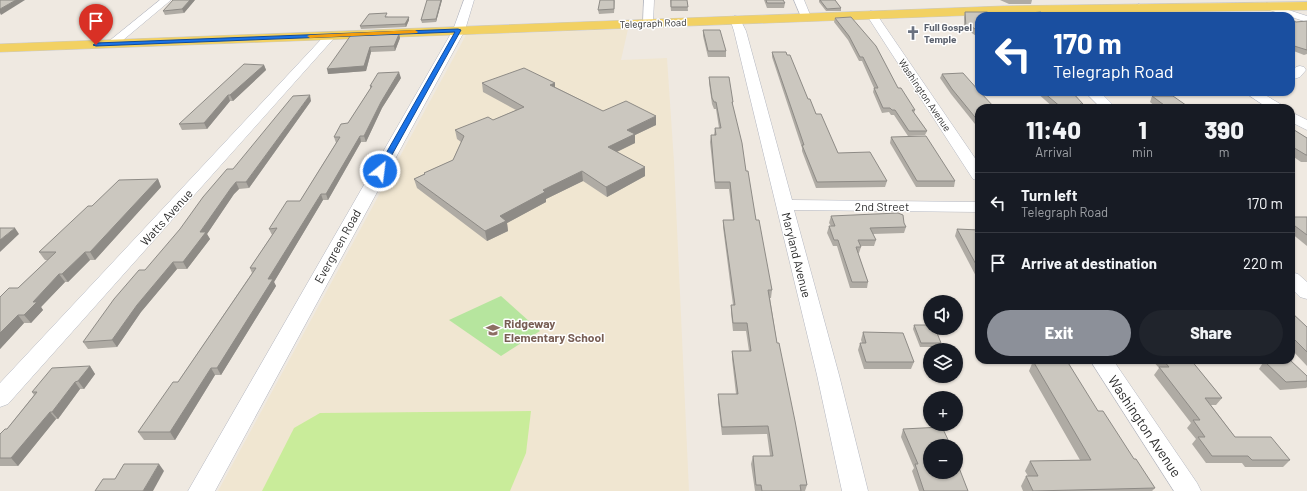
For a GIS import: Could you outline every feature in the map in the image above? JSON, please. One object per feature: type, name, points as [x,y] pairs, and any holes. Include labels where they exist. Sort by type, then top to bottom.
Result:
[{"type":"main road","name":"Telegraph Road","points":[[1030,12],[1140,7],[1307,6]]},
{"type":"main road","name":"Telegraph Road","points":[[0,48],[871,14],[975,13]]},
{"type":"street","points":[[112,44],[166,0]]},
{"type":"street","name":"Evergreen Road","points":[[201,491],[458,30],[469,0]]},
{"type":"street","points":[[648,23],[649,0]]},
{"type":"street","points":[[799,0],[806,17]]},
{"type":"street","points":[[1267,6],[1285,12]]},
{"type":"street","points":[[1140,7],[1148,12]]},
{"type":"street","name":"Washington Avenue","points":[[871,14],[975,170]]},
{"type":"street","points":[[1295,15],[1307,19]]},
{"type":"street","name":"Maryland Avenue","points":[[735,19],[740,31],[785,206],[855,491]]},
{"type":"street","name":"Watts Avenue","points":[[0,398],[331,35]]},
{"type":"street","points":[[1096,96],[1105,104]]},
{"type":"street","points":[[1258,96],[1270,104]]},
{"type":"street","points":[[1295,118],[1307,126]]},
{"type":"street","name":"2nd Street","points":[[785,206],[975,207]]},
{"type":"street","points":[[1295,282],[1307,292]]},
{"type":"street","name":"Washington Avenue","points":[[1104,364],[1188,491]]},
{"type":"shaded area","name":"Ridgeway Elementary School","points":[[628,29],[621,60],[667,58],[674,162],[689,491],[218,491],[466,35]]},
{"type":"green space","points":[[501,296],[540,331],[501,356],[449,320]]},
{"type":"green space","points":[[531,411],[526,453],[510,491],[262,491],[294,428],[320,413]]},
{"type":"building","points":[[0,0],[16,0],[0,9]]},
{"type":"building","points":[[173,0],[190,0],[182,9],[163,11]]},
{"type":"building","points":[[427,0],[441,0],[436,19],[421,20]]},
{"type":"building","points":[[600,0],[614,0],[614,9],[598,10]]},
{"type":"building","points":[[671,0],[687,0],[688,7],[671,7]]},
{"type":"building","points":[[766,0],[783,0],[785,3],[767,3]]},
{"type":"building","points":[[820,0],[835,0],[841,8],[827,9]]},
{"type":"building","points":[[965,12],[975,12],[975,29],[971,26],[966,27]]},
{"type":"building","points":[[387,13],[385,17],[409,17],[405,24],[360,26],[369,14]]},
{"type":"building","points":[[851,17],[876,46],[898,88],[901,88],[915,110],[912,110],[927,131],[909,131],[895,110],[883,108],[874,88],[878,88],[863,57],[860,57],[849,36],[835,18]]},
{"type":"building","points":[[1307,21],[1307,50],[1295,46],[1295,22]]},
{"type":"building","points":[[703,30],[720,30],[726,51],[708,51]]},
{"type":"building","points":[[399,34],[394,46],[370,47],[364,66],[327,69],[351,35]]},
{"type":"building","points":[[772,52],[786,52],[787,55],[790,55],[808,99],[810,99],[816,114],[821,114],[838,153],[870,152],[887,181],[817,182],[802,145],[804,145]]},
{"type":"building","points":[[244,64],[264,65],[230,95],[228,95],[204,123],[179,124]]},
{"type":"building","points":[[524,68],[555,83],[550,85],[603,111],[626,101],[656,116],[627,130],[635,134],[608,147],[645,167],[606,187],[582,171],[543,190],[545,192],[500,216],[506,221],[485,231],[414,179],[453,160],[464,136],[455,130],[488,117],[493,120],[524,107],[482,83]]},
{"type":"building","points":[[399,72],[381,102],[364,136],[360,136],[326,194],[321,194],[268,279],[273,279],[217,368],[211,368],[170,432],[138,432],[173,382],[178,382],[256,268],[250,268],[277,228],[269,229],[287,201],[300,201],[340,137],[334,137],[341,124],[348,123],[372,86],[370,86],[378,73]]},
{"type":"building","points":[[963,73],[975,86],[975,96],[984,96],[991,104],[975,104],[975,117],[942,74]]},
{"type":"building","points":[[709,77],[729,77],[732,102],[742,143],[746,171],[748,171],[756,220],[759,220],[772,290],[768,290],[777,343],[779,343],[807,485],[800,485],[801,491],[762,491],[761,485],[756,485],[753,456],[773,456],[768,426],[722,427],[718,394],[738,394],[732,351],[751,351],[747,323],[733,323],[731,305],[735,305],[723,220],[734,220],[730,182],[715,182],[711,135],[716,135],[715,128],[721,128],[716,102],[714,102],[712,98]]},
{"type":"building","points":[[310,95],[246,182],[236,182],[231,188],[200,232],[206,232],[183,262],[173,262],[137,305],[112,340],[83,342],[114,299],[139,270],[145,270],[180,229],[203,197],[227,169],[233,169],[293,96]]},
{"type":"building","points":[[1048,96],[1076,96],[1083,104],[1080,104],[1057,104]]},
{"type":"building","points":[[1152,96],[1173,96],[1184,104],[1163,104]]},
{"type":"building","points":[[1295,130],[1307,138],[1306,155],[1295,148]]},
{"type":"building","points":[[926,136],[955,181],[917,181],[891,137]]},
{"type":"building","points":[[158,179],[90,252],[85,252],[62,274],[59,274],[33,302],[37,302],[24,315],[18,315],[0,333],[0,297],[9,288],[18,288],[56,252],[39,252],[88,206],[92,206],[119,180]]},
{"type":"building","points":[[898,213],[903,215],[906,227],[870,228],[876,240],[858,240],[861,247],[856,247],[868,282],[852,282],[838,240],[834,240],[829,226],[835,226],[831,216]]},
{"type":"building","points":[[1295,217],[1307,217],[1307,235],[1295,226]]},
{"type":"building","points":[[0,228],[15,228],[0,240]]},
{"type":"building","points":[[957,229],[975,230],[975,263]]},
{"type":"building","points":[[1295,316],[1307,327],[1307,352],[1295,340]]},
{"type":"building","points":[[914,325],[923,325],[923,335],[938,335],[941,343],[923,343],[921,343]]},
{"type":"building","points":[[863,332],[903,333],[914,362],[866,362],[860,343],[866,343]]},
{"type":"building","points":[[1035,364],[1069,364],[1098,411],[1103,411],[1155,488],[1033,491],[1026,476],[1038,476],[1030,461],[1091,460]]},
{"type":"building","points":[[1166,364],[1194,364],[1222,398],[1205,398],[1235,437],[1271,437],[1290,460],[1252,460],[1248,456],[1212,456],[1198,437],[1205,437],[1193,420],[1200,420],[1159,367],[1169,367]]},
{"type":"building","points":[[1267,364],[1294,364],[1307,376],[1307,381],[1286,382]]},
{"type":"building","points":[[90,366],[11,458],[0,458],[0,434],[7,429],[37,392],[32,392],[52,368]]},
{"type":"building","points":[[923,428],[923,431],[944,431],[948,439],[923,439],[923,479],[963,478],[968,491],[924,491],[915,464],[918,464],[903,429]]},
{"type":"building","points":[[124,464],[159,464],[143,491],[95,491],[103,479],[115,479]]},
{"type":"slow traffic","points":[[310,36],[415,32]]},
{"type":"place","name":"Full Gospel Temple","points":[[913,33]]},
{"type":"place","name":"Ridgeway Elementary School","points":[[493,330]]},
{"type":"route","points":[[96,45],[458,30],[380,171]]}]
